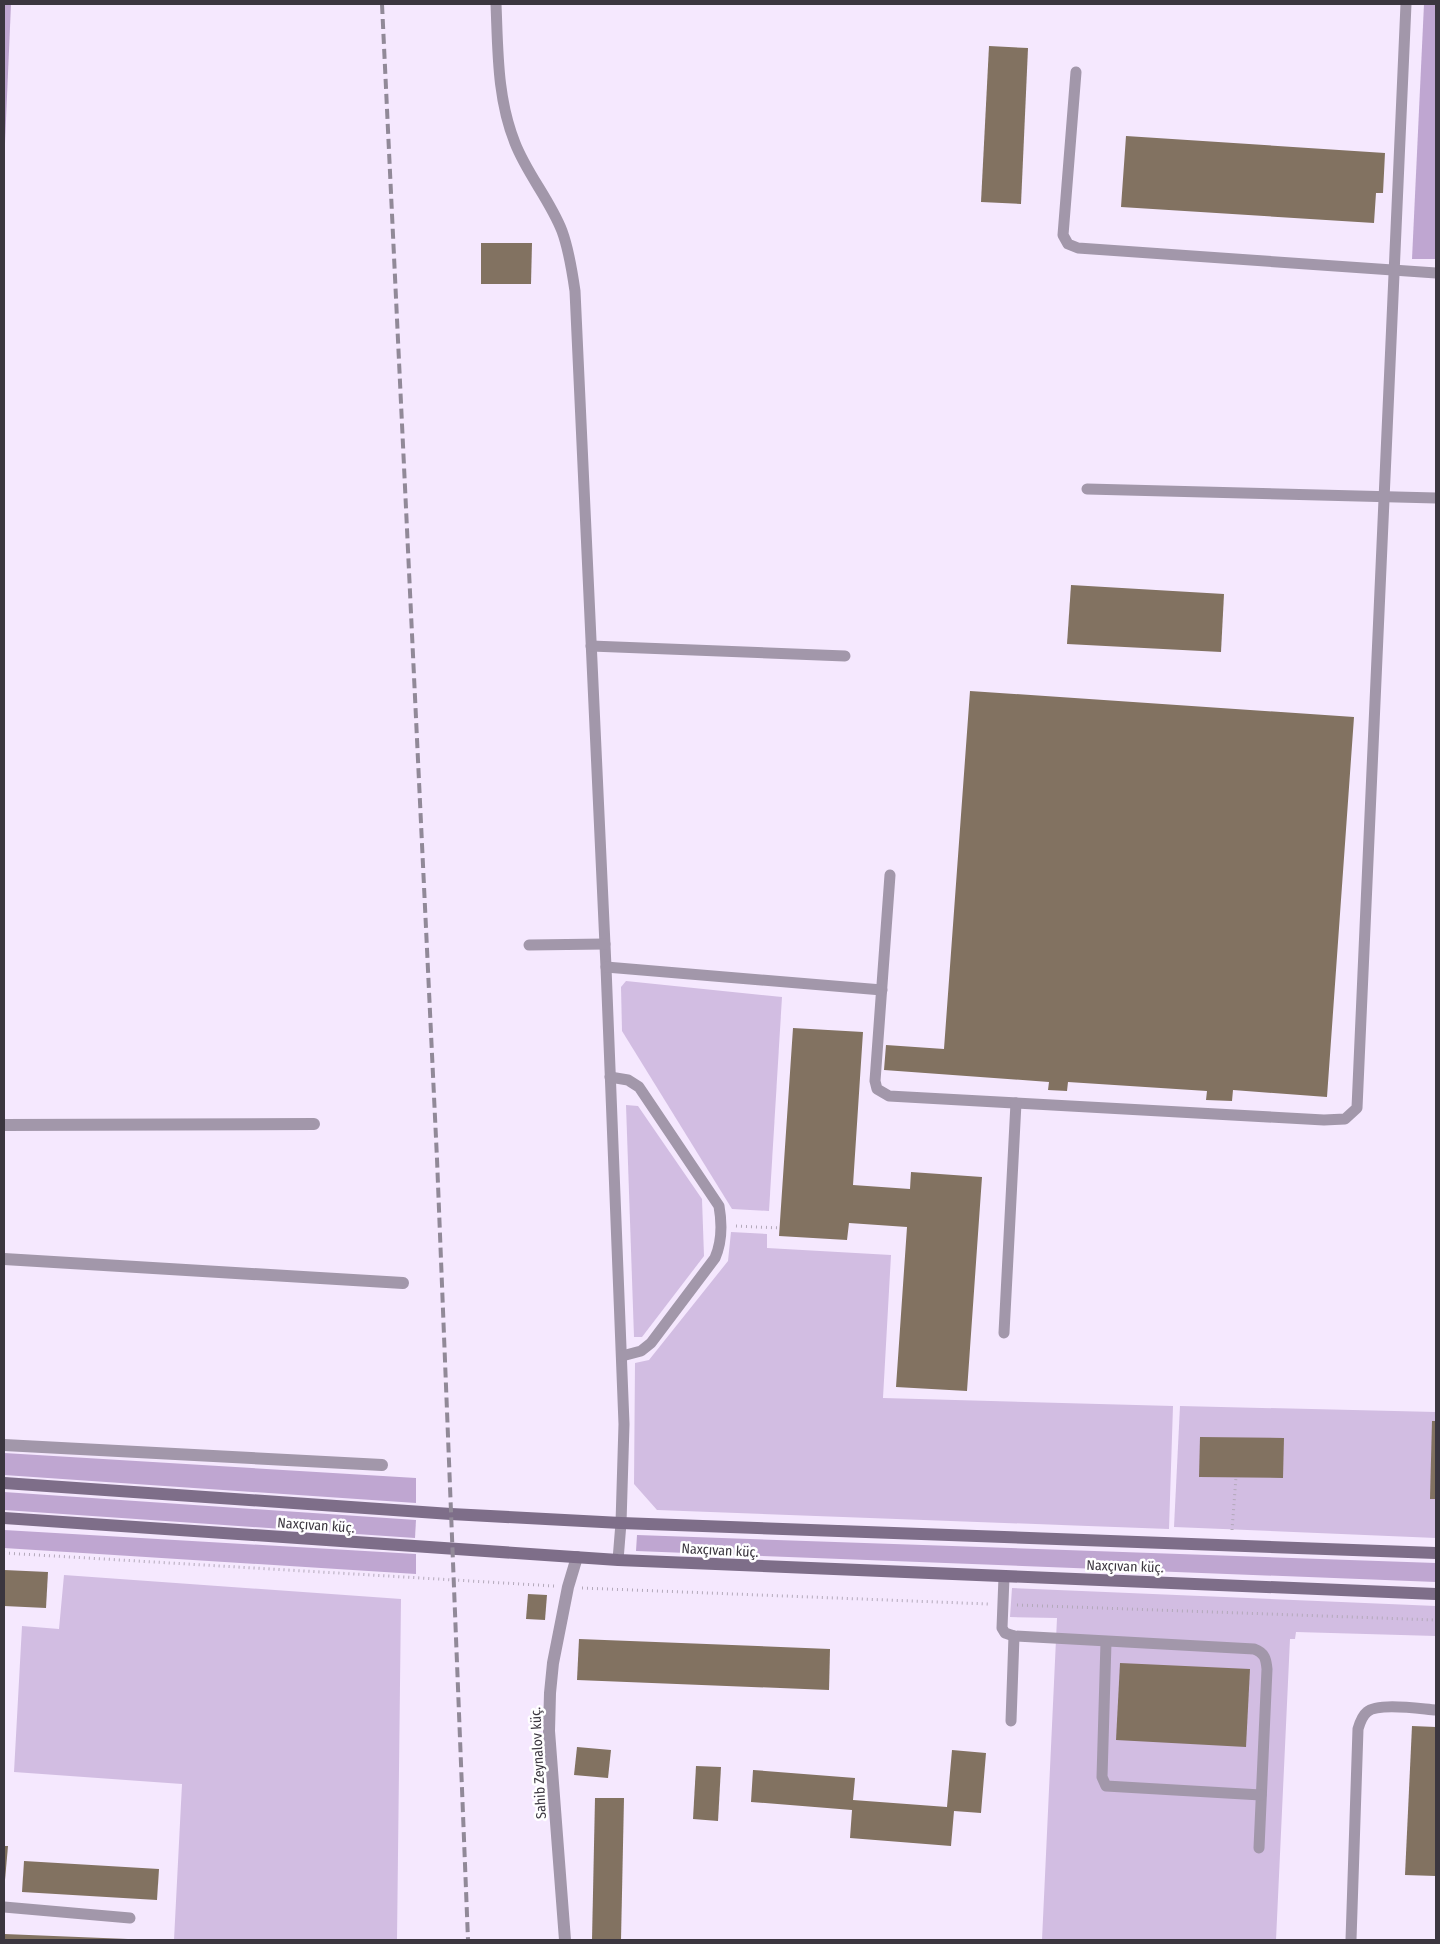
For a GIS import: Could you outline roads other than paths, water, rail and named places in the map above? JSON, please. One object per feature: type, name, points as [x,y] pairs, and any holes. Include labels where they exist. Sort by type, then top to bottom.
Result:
[{"type":"main road","name":"Naxçıvan küç.","points":[[4,1483],[451,1514],[621,1523],[1436,1553]]},
{"type":"main road","name":"Naxçıvan küç.","points":[[4,1518],[618,1560],[1436,1594]]},
{"type":"street","points":[[4,1125],[314,1124]]},
{"type":"street","points":[[4,1259],[403,1283]]},
{"type":"street","points":[[4,1446],[382,1465]]},
{"type":"street","name":"Sahib Zeynalov küç.","points":[[565,1940],[549,1731],[550,1693],[553,1663],[568,1587],[577,1557]]},
{"type":"lane","points":[[496,4],[499,77],[505,116],[515,146],[562,230],[571,260],[575,291],[622,1356],[624,1424],[618,1560]]},
{"type":"lane","points":[[890,875],[875,1081],[877,1089],[888,1096],[1324,1120],[1345,1118],[1357,1108],[1406,4]]},
{"type":"lane","points":[[1076,72],[1063,235],[1068,244],[1078,248],[1436,273]]},
{"type":"lane","points":[[1087,490],[1436,498]]},
{"type":"lane","points":[[591,646],[845,656]]},
{"type":"lane","points":[[530,945],[605,944]]},
{"type":"lane","points":[[606,967],[882,990]]},
{"type":"lane","points":[[610,1077],[628,1080],[639,1087],[719,1206],[720,1225],[720,1247],[715,1258],[651,1342],[641,1351],[622,1356]]},
{"type":"lane","points":[[1004,1333],[1016,1103]]},
{"type":"lane","points":[[1004,1576],[1002,1628],[1005,1633],[1014,1636],[1254,1650],[1261,1652],[1266,1659],[1267,1669],[1259,1848]]},
{"type":"lane","points":[[1011,1721],[1014,1636]]},
{"type":"lane","points":[[1106,1642],[1102,1777],[1106,1786],[1261,1795]]},
{"type":"lane","points":[[1351,1940],[1358,1728],[1362,1716],[1368,1710],[1379,1707],[1436,1710]]},
{"type":"lane","points":[[4,1907],[130,1918]]},
{"type":"railway","points":[[382,4],[437,1159],[468,1940]]}]
